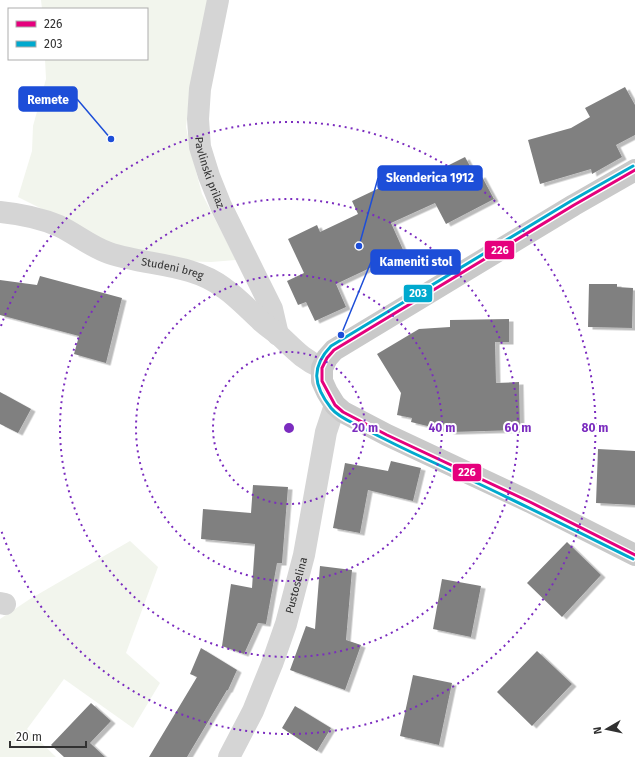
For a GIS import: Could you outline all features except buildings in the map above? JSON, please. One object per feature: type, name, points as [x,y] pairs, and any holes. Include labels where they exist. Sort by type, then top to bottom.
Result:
[{"type":"main road","points":[[635,170],[574,205],[334,350],[326,358],[322,368],[322,381],[327,392],[335,405],[343,412],[387,435],[530,502],[635,555]]},
{"type":"street","name":"Pavlinski prilaz","points":[[218,0],[200,89],[198,119],[200,147],[209,176],[221,206],[272,309],[278,335]]},
{"type":"street","name":"Studeni breg","points":[[0,212],[32,217],[52,224],[107,252],[130,259],[195,272],[208,277],[224,288],[301,357],[322,368]]},
{"type":"street","name":"Pustoselina","points":[[229,757],[252,711],[272,664],[286,624],[304,555],[326,432],[335,405]]},
{"type":"shaded area","points":[[41,0],[208,0],[191,83],[186,127],[202,194],[236,260],[211,262],[179,261],[114,245],[18,197],[32,151],[33,126],[46,79],[45,60],[148,60],[148,8],[42,8]]},
{"type":"shaded area","points":[[130,541],[158,567],[126,653],[160,683],[133,728],[64,679],[27,729],[56,757],[0,757],[0,619],[30,599]]},
{"type":"transit line","name":"203","points":[[633,166],[571,201],[331,346],[320,361],[317,369],[318,384],[325,400],[337,414],[345,419],[633,559]]},
{"type":"transit line","name":"226","points":[[635,170],[574,205],[334,350],[327,358],[322,368],[322,381],[335,405],[343,412],[387,435],[530,502],[635,555]]},
{"type":"place","name":"Remete","points":[[111,139]]},
{"type":"place","name":"Skenderica 1912","points":[[359,246]]},
{"type":"place","name":"Kameniti stol","points":[[341,335]]}]
